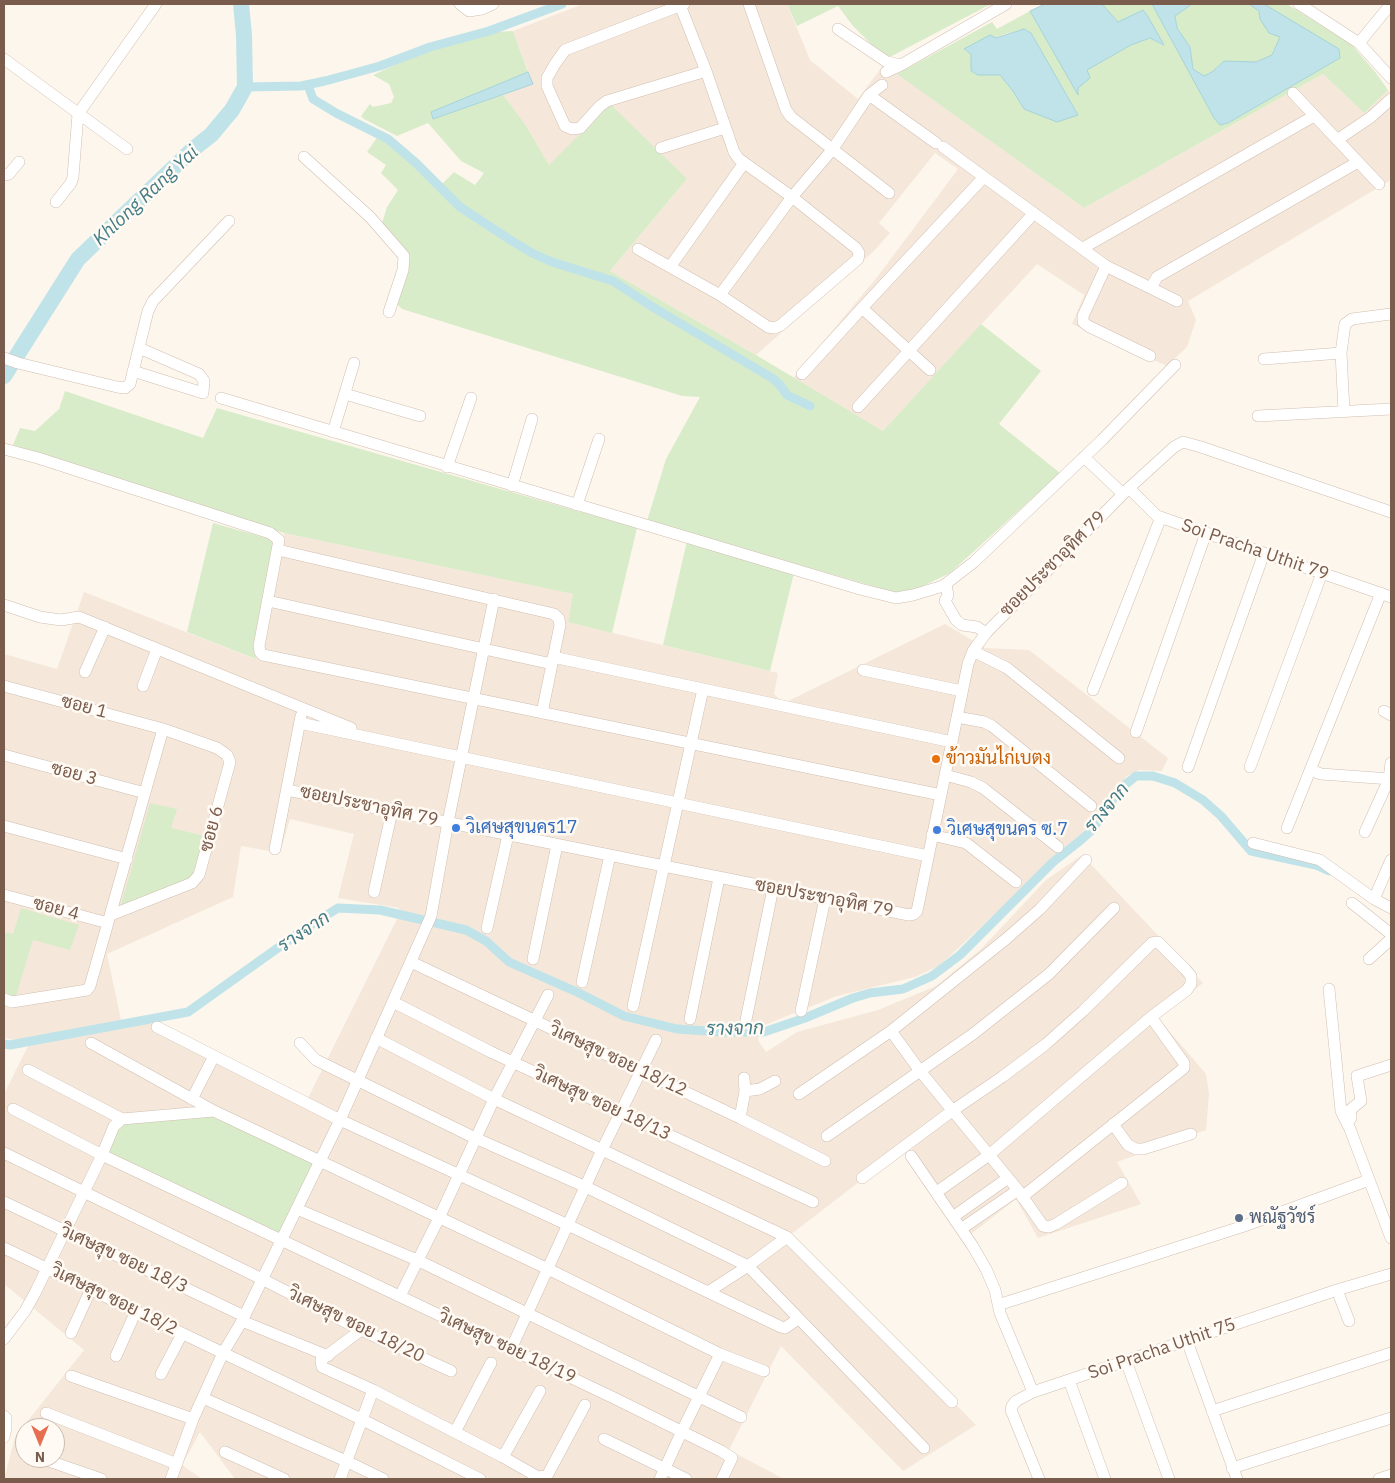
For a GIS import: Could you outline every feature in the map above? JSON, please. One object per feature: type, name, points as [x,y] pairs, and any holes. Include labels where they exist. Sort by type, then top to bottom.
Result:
[{"type":"street","points":[[56,202],[73,178],[78,114],[156,4]]},
{"type":"street","points":[[460,4],[469,11],[482,9],[494,4]]},
{"type":"street","points":[[638,249],[720,295],[768,327],[775,328],[781,325],[858,259],[859,253],[856,248],[792,197],[744,163],[734,152],[725,128],[706,71],[682,4],[565,50],[554,64],[547,78],[547,86],[565,126],[572,129],[580,128],[607,101],[706,71]]},
{"type":"street","points":[[749,4],[786,110],[791,118],[889,193]]},
{"type":"street","points":[[888,74],[1006,4]]},
{"type":"street","points":[[1299,4],[1359,43],[1391,78]]},
{"type":"street","points":[[1359,43],[1391,4]]},
{"type":"street","points":[[838,29],[886,62],[901,66]]},
{"type":"street","points":[[4,59],[127,149]]},
{"type":"street","points":[[720,295],[792,197],[832,150],[876,88],[940,145],[1106,266],[1177,302]]},
{"type":"street","points":[[1293,93],[1379,184]]},
{"type":"street","points":[[1337,140],[1371,117],[1391,100]]},
{"type":"street","points":[[1083,248],[1314,116]]},
{"type":"street","points":[[661,148],[725,128]]},
{"type":"street","points":[[304,157],[370,217],[404,256],[403,270],[389,312]]},
{"type":"street","points":[[4,175],[9,174],[19,162]]},
{"type":"street","points":[[1151,288],[1158,278],[1358,162]]},
{"type":"street","points":[[670,267],[744,163]]},
{"type":"street","points":[[802,374],[984,177]]},
{"type":"street","points":[[858,407],[1034,213]]},
{"type":"street","points":[[4,358],[125,388],[130,384],[148,311],[154,301],[229,222]]},
{"type":"street","points":[[1106,266],[1083,316],[1083,322],[1150,356]]},
{"type":"street","points":[[862,308],[930,370]]},
{"type":"street","points":[[1344,411],[1341,353],[1345,324],[1352,319],[1391,314]]},
{"type":"street","points":[[133,371],[204,393],[204,380],[199,374],[139,348]]},
{"type":"street","points":[[1264,359],[1341,353]]},
{"type":"street","points":[[333,432],[354,363]]},
{"type":"street","points":[[221,398],[447,467],[896,598],[940,587],[974,562],[1084,457],[1175,365]]},
{"type":"street","points":[[345,394],[420,416]]},
{"type":"street","points":[[447,467],[471,398]]},
{"type":"street","points":[[1258,416],[1391,409]]},
{"type":"street","points":[[512,486],[532,419]]},
{"type":"street","points":[[577,505],[599,439]]},
{"type":"street","name":"ซอยประชาอุทิศ 79","points":[[287,790],[719,878],[909,915],[914,914],[917,911],[962,691],[973,651],[986,633],[1126,491],[1174,447],[1183,442],[1201,447],[1391,512]]},
{"type":"street","points":[[4,449],[38,458],[270,533],[278,540],[278,550],[259,646],[260,652],[264,655],[941,795]]},
{"type":"street","name":"Soi Pracha Uthit 79","points":[[1084,457],[1157,516],[1386,595]]},
{"type":"street","points":[[1093,690],[1160,517]]},
{"type":"street","points":[[1136,732],[1206,533]]},
{"type":"street","points":[[278,550],[554,614],[559,619],[560,625],[542,712]]},
{"type":"street","points":[[1188,768],[1264,553]]},
{"type":"street","points":[[1250,767],[1322,573]]},
{"type":"street","points":[[940,587],[948,595],[945,601],[956,620],[962,625],[976,628],[986,633]]},
{"type":"street","points":[[1286,828],[1386,595]]},
{"type":"street","points":[[172,1479],[193,1419],[223,1354],[243,1318],[340,1120],[433,911],[448,822],[494,599]]},
{"type":"street","points":[[268,601],[483,649],[703,689],[952,742]]},
{"type":"street","points":[[4,605],[40,617],[61,620],[79,616],[378,740]]},
{"type":"street","points":[[85,672],[104,627]]},
{"type":"street","points":[[143,686],[157,649]]},
{"type":"street","points":[[973,651],[1007,668],[1119,758]]},
{"type":"street","points":[[863,670],[962,691]]},
{"type":"street","name":"ซอย 1","points":[[4,686],[164,728]]},
{"type":"street","points":[[633,1006],[703,689]]},
{"type":"street","points":[[275,849],[303,709]]},
{"type":"street","points":[[957,717],[984,722],[992,726],[1091,806]]},
{"type":"street","points":[[300,723],[928,856]]},
{"type":"street","points":[[4,1000],[12,1002],[87,990],[90,986],[164,728]]},
{"type":"street","name":"ซอย 6","points":[[110,919],[192,883],[199,875],[230,762],[226,755],[217,748],[164,728]]},
{"type":"street","name":"ซอย 3","points":[[4,755],[145,793]]},
{"type":"street","points":[[1365,832],[1390,779],[1391,763]]},
{"type":"street","points":[[1310,770],[1321,774],[1390,779]]},
{"type":"street","points":[[945,775],[972,782],[983,788],[1058,847]]},
{"type":"street","points":[[374,892],[392,811]]},
{"type":"street","points":[[4,826],[126,859]]},
{"type":"street","points":[[487,928],[508,835]]},
{"type":"street","points":[[932,835],[966,843],[1016,882]]},
{"type":"street","points":[[1253,843],[1320,860],[1374,899],[1391,908]]},
{"type":"street","points":[[534,958],[557,845]]},
{"type":"street","points":[[582,982],[610,855]]},
{"type":"street","points":[[799,1094],[891,1031],[1006,939],[1040,909],[1086,860]]},
{"type":"street","points":[[1374,899],[1391,860]]},
{"type":"street","points":[[690,1019],[719,878]]},
{"type":"street","points":[[746,1020],[773,888]]},
{"type":"street","name":"ซอย 4","points":[[4,895],[110,919]]},
{"type":"street","points":[[801,1012],[825,898]]},
{"type":"street","points":[[1352,902],[1391,934]]},
{"type":"street","points":[[827,1136],[973,1034],[1049,974],[1114,908]]},
{"type":"street","points":[[1369,959],[1391,938]]},
{"type":"street","points":[[862,1178],[1046,1044],[1155,941],[1185,969],[1191,976],[1191,984],[989,1154],[941,1189]]},
{"type":"street","name":"วิเศษสุข ซอย 18/12","points":[[411,962],[740,1118],[825,1161]]},
{"type":"street","points":[[1329,989],[1341,1111],[1347,1122],[1391,1238]]},
{"type":"street","points":[[400,1296],[439,1218],[494,1099],[548,994]]},
{"type":"street","name":"วิเศษสุข ซอย 18/13","points":[[393,1002],[621,1113],[813,1202]]},
{"type":"street","points":[[962,1229],[1020,1193],[1184,1068],[1184,1063],[1151,1017]]},
{"type":"street","points":[[157,1027],[340,1120],[568,1225],[780,1327],[785,1328],[798,1319]]},
{"type":"street","points":[[891,1031],[920,1071],[989,1154],[1044,1226],[1049,1227],[1056,1224],[1122,1183]]},
{"type":"street","points":[[376,1038],[494,1099],[787,1238],[952,1402]]},
{"type":"street","points":[[511,1349],[602,1150],[656,1040]]},
{"type":"street","points":[[91,1043],[214,1110],[548,1269],[720,1354],[764,1371]]},
{"type":"street","points":[[300,1043],[316,1060],[475,1138],[586,1187],[748,1266],[924,1448]]},
{"type":"street","points":[[192,1098],[214,1056]]},
{"type":"street","points":[[1347,1122],[1351,1118],[1350,1110],[1361,1101],[1357,1076],[1391,1065]]},
{"type":"street","points":[[28,1070],[122,1119],[214,1110]]},
{"type":"street","points":[[740,1118],[745,1091],[744,1078]]},
{"type":"street","points":[[745,1091],[760,1089],[775,1081]]},
{"type":"street","name":"วิเศษสุข ซอย 18/19","points":[[13,1109],[102,1155],[682,1431],[732,1458],[727,1478]]},
{"type":"street","points":[[4,1339],[25,1311],[102,1155],[114,1126],[122,1119]]},
{"type":"street","points":[[1113,1124],[1128,1145],[1136,1149],[1143,1149],[1191,1134]]},
{"type":"street","name":"วิเศษสุข ซอย 18/20","points":[[4,1153],[262,1279],[360,1330],[451,1371]]},
{"type":"street","points":[[911,1156],[962,1229],[986,1269],[995,1290],[1000,1313],[1034,1392]]},
{"type":"street","points":[[953,1217],[1008,1178]]},
{"type":"street","points":[[998,1305],[1244,1226],[1369,1180]]},
{"type":"street","name":"วิเศษสุข ซอย 18/3","points":[[4,1202],[243,1318],[328,1356]]},
{"type":"street","points":[[297,1209],[417,1260],[740,1417]]},
{"type":"street","points":[[708,1292],[787,1238]]},
{"type":"street","name":"วิเศษสุข ซอย 18/2","points":[[4,1248],[363,1420],[480,1479]]},
{"type":"street","name":"Soi Pracha Uthit 75","points":[[1040,1479],[1011,1410],[1016,1401],[1034,1392],[1069,1380],[1337,1290],[1391,1274]]},
{"type":"street","points":[[71,1334],[91,1289]]},
{"type":"street","points":[[1337,1290],[1349,1321]]},
{"type":"street","points":[[116,1356],[136,1311]]},
{"type":"street","points":[[360,1330],[321,1360],[322,1367],[373,1390],[455,1432],[538,1478],[547,1476],[585,1406]]},
{"type":"street","points":[[162,1374],[182,1334]]},
{"type":"street","points":[[1187,1341],[1236,1479]]},
{"type":"street","points":[[1212,1411],[1391,1353]]},
{"type":"street","points":[[663,1474],[720,1354]]},
{"type":"street","points":[[1126,1361],[1169,1479]]},
{"type":"street","points":[[455,1432],[491,1363]]},
{"type":"street","points":[[72,1376],[193,1419]]},
{"type":"street","points":[[1069,1380],[1105,1479]]},
{"type":"street","points":[[340,1479],[373,1390]]},
{"type":"street","points":[[503,1457],[540,1391]]},
{"type":"street","points":[[203,1398],[383,1479]]},
{"type":"street","points":[[46,1413],[177,1464]]},
{"type":"street","points":[[4,1416],[6,1418],[6,1428],[4,1437]]},
{"type":"street","points":[[1232,1468],[1391,1418]]},
{"type":"street","points":[[604,1439],[663,1474],[686,1479]]},
{"type":"street","points":[[225,1452],[284,1479]]},
{"type":"street","points":[[65,1467],[101,1479]]},
{"type":"street","points":[[1379,1479],[1391,1475]]},
{"type":"shaded area","points":[[583,4],[787,4],[810,60],[858,99],[884,64],[1084,208],[1323,74],[1364,113],[1388,90],[1391,93],[1391,180],[1188,301],[1196,320],[1187,347],[1167,366],[1072,324],[1084,295],[1037,264],[883,431],[793,378],[878,276],[958,169],[935,153],[879,223],[890,233],[873,252],[756,355],[610,271],[687,179],[549,165],[503,95],[533,84],[513,31]]},
{"type":"shaded area","points":[[284,533],[574,594],[568,622],[778,673],[774,694],[784,703],[945,624],[985,648],[1029,650],[1168,758],[1162,771],[1139,770],[1127,776],[1082,833],[939,966],[915,977],[837,996],[757,1028],[759,1042],[766,1052],[797,1032],[878,1010],[936,986],[981,949],[1046,880],[1082,855],[1203,983],[1158,1018],[1206,1074],[1209,1094],[1206,1130],[1117,1162],[1141,1204],[1038,1238],[1016,1199],[971,1234],[911,1149],[859,1182],[790,1235],[976,1425],[903,1471],[781,1346],[729,1450],[784,1479],[235,1479],[200,1432],[182,1465],[202,1479],[4,1479],[15,1437],[15,1468],[65,1468],[65,1418],[30,1418],[84,1350],[4,1284],[4,1094],[28,1046],[149,1023],[308,1098],[397,919],[399,908],[338,898],[354,834],[290,819],[280,853],[241,846],[233,897],[107,954],[121,1020],[15,1040],[4,1038],[4,654],[57,669],[84,592],[255,659]]},
{"type":"green space","points":[[787,4],[991,4],[886,59],[853,26],[838,6],[797,26]]},
{"type":"green space","points":[[1102,4],[1152,4],[1214,118],[1220,125],[1228,123],[1340,58],[1339,49],[1264,4],[1287,4],[1351,44],[1388,90],[1364,113],[1323,74],[1084,208],[897,74],[992,22],[997,29],[1030,11],[1078,94],[1078,88],[1086,70],[1131,45],[1150,38],[1163,45],[1147,15],[1118,22]],"holes":[[[1025,29],[1031,33],[1078,115],[1024,109],[1000,75],[978,75],[971,71],[971,54],[964,50],[1005,34]]]},
{"type":"green space","points":[[1192,4],[1249,4],[1259,11],[1280,37],[1272,55],[1256,63],[1224,61],[1204,77],[1193,69],[1190,47],[1177,28],[1175,16]]},
{"type":"green space","points":[[513,31],[528,72],[431,112],[433,119],[503,95],[524,123],[549,165],[610,104],[687,179],[610,271],[883,431],[981,324],[1041,371],[999,424],[1060,473],[950,573],[906,592],[894,592],[647,521],[666,459],[700,397],[682,396],[402,309],[396,303],[405,271],[382,223],[387,207],[398,190],[381,173],[386,165],[367,152],[380,133],[399,145],[441,185],[454,172],[475,185],[484,173],[461,161],[428,123],[397,136],[364,119],[361,116],[370,104],[373,107],[391,103],[394,97],[389,84],[373,75],[433,48],[453,45],[493,32]]},
{"type":"green space","points":[[65,391],[203,438],[217,408],[637,528],[612,633],[568,622],[573,594],[284,533],[13,445],[20,428],[35,431],[59,409]]},
{"type":"green space","points":[[213,523],[270,539],[275,546],[255,646],[256,659],[187,632]]},
{"type":"green space","points":[[687,541],[794,573],[770,671],[663,645]]},
{"type":"green space","points":[[150,803],[177,809],[171,828],[205,836],[191,879],[120,908]]},
{"type":"green space","points":[[21,908],[79,925],[70,950],[33,940],[15,999],[4,997],[4,932],[13,934]]},
{"type":"green space","points":[[214,1111],[320,1161],[281,1241],[103,1155],[122,1119]]},
{"type":"water","points":[[1045,4],[1102,4],[1118,22],[1143,10],[1164,45],[1150,38],[1131,45],[1087,70],[1090,78],[1078,88],[1078,95],[1030,11]]},
{"type":"water","points":[[1152,4],[1192,4],[1175,16],[1177,28],[1190,47],[1193,69],[1204,76],[1212,72],[1224,61],[1256,62],[1272,55],[1280,37],[1269,33],[1260,19],[1259,11],[1249,4],[1264,4],[1339,49],[1340,58],[1228,123],[1220,125],[1214,118]]},
{"type":"water","points":[[1024,29],[1031,33],[1078,115],[1057,122],[1024,109],[1000,75],[978,75],[971,71],[971,54],[964,49],[990,35],[996,38]]},
{"type":"water","points":[[528,72],[533,84],[433,119],[431,112]]},
{"type":"waterway","name":"Khlong Rang Yai","points":[[4,376],[78,259],[192,150],[211,135],[232,110],[245,87],[244,35],[241,4]]},
{"type":"waterway","points":[[245,87],[301,86],[325,81],[380,66],[430,47],[489,31],[562,4]]},
{"type":"waterway","points":[[308,85],[313,99],[336,113],[388,139],[416,163],[460,207],[512,241],[552,262],[613,281],[651,306],[772,378],[787,395],[810,406]]},
{"type":"waterway","name":"รางจาก","points":[[4,1044],[10,1045],[188,1012],[303,930],[338,908],[380,910],[466,930],[486,941],[509,962],[579,993],[624,1016],[677,1029],[764,1032],[805,1018],[853,998],[870,993],[903,989],[932,976],[960,955],[1053,862],[1092,830],[1120,789],[1136,776],[1153,776],[1175,783],[1203,800],[1221,816],[1251,851],[1316,865],[1329,871]]},
{"type":"place","name":"ข้าวมันไก่เบตง","points":[[936,759]]},
{"type":"place","name":"วิเศษสุขนคร17","points":[[456,828]]},
{"type":"place","name":"วิเศษสุขนคร ซ.7","points":[[937,830]]},
{"type":"place","name":"พณัฐวัชร์","points":[[1239,1218]]}]
